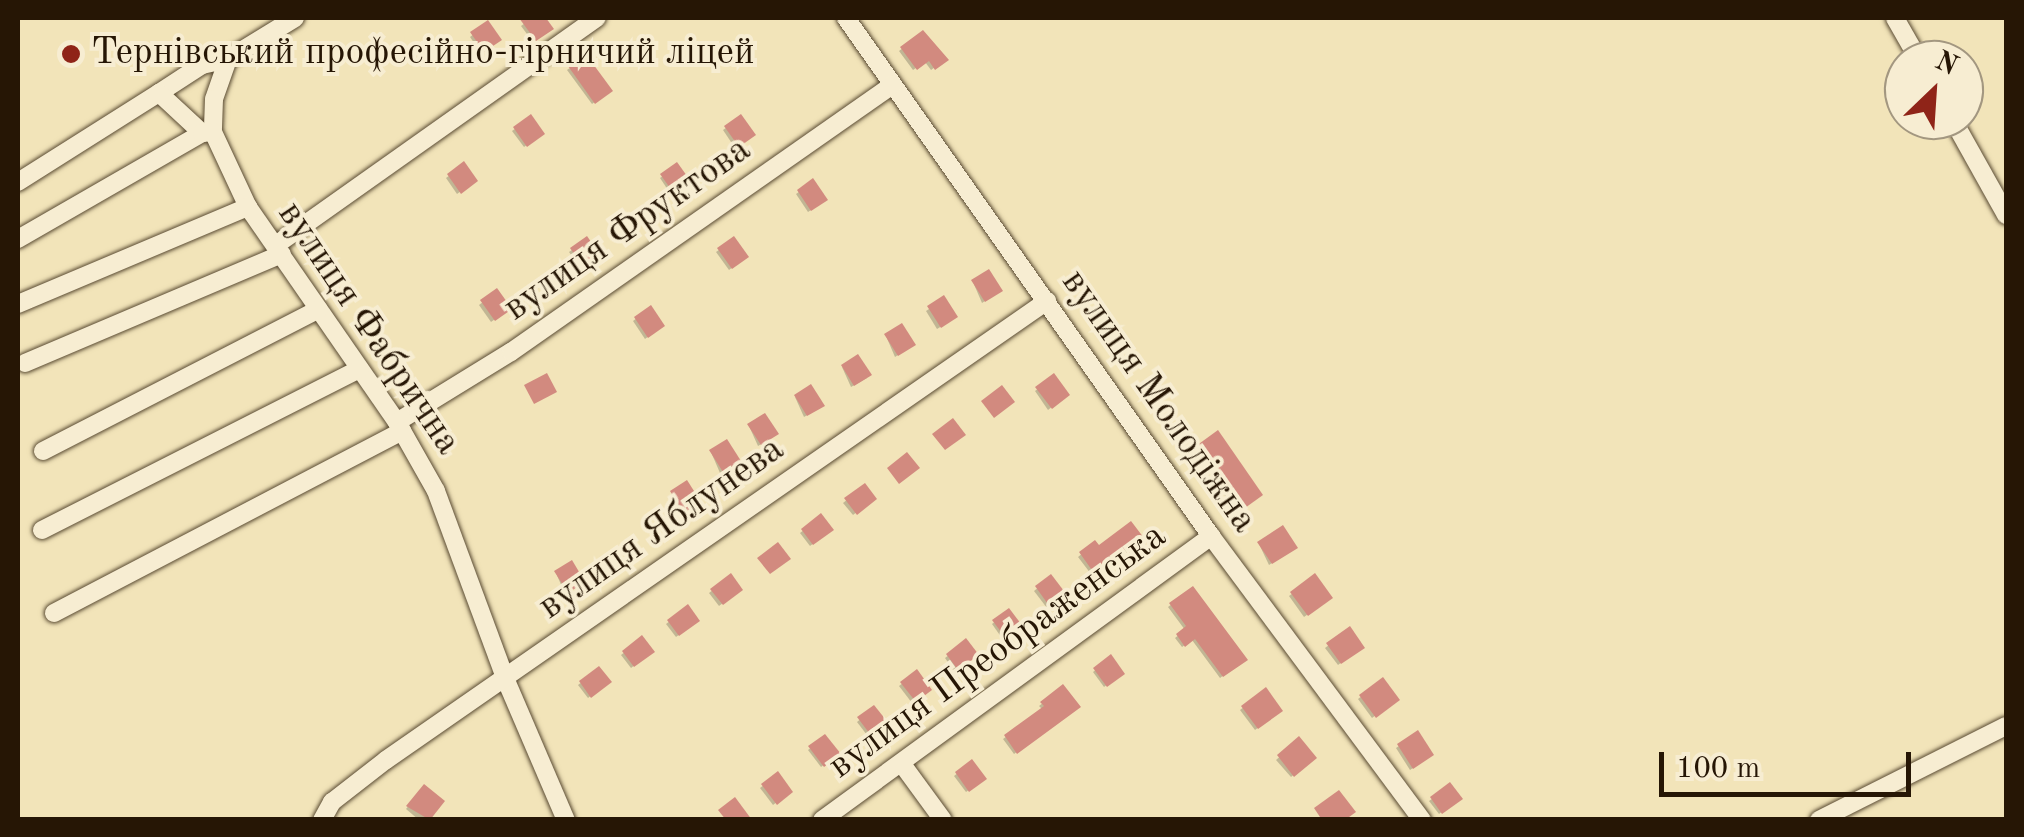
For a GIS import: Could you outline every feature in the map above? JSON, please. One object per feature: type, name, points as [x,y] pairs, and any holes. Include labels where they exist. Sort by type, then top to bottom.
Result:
[{"type":"street","points":[[18,182],[202,65],[228,58],[295,18]]},
{"type":"street","points":[[25,363],[279,250],[596,18]]},
{"type":"street","name":"вулиця Молодіжна","points":[[846,18],[1212,536],[1422,820]]},
{"type":"street","points":[[1895,18],[1908,40]]},
{"type":"street","points":[[208,132],[216,88],[228,58]]},
{"type":"street","name":"вулиця Фруктова","points":[[54,613],[400,427],[893,85]]},
{"type":"street","points":[[160,93],[208,132]]},
{"type":"street","points":[[18,239],[208,132]]},
{"type":"street","name":"вулиця Фабрична","points":[[208,132],[248,207],[400,427],[436,492],[505,678],[566,820]]},
{"type":"street","points":[[1964,140],[2006,215]]},
{"type":"street","points":[[18,304],[248,207]]},
{"type":"street","name":"вулиця Яблунева","points":[[322,820],[332,802],[1047,300]]},
{"type":"street","points":[[43,451],[319,309]]},
{"type":"street","points":[[42,530],[359,369]]},
{"type":"street","name":"вулиця Преображенська","points":[[822,820],[1212,536]]},
{"type":"street","points":[[1819,820],[2006,726]]},
{"type":"street","points":[[902,764],[943,820]]},
{"type":"building","points":[[519,18],[546,18],[554,29],[536,41]]},
{"type":"building","points":[[488,20],[502,40],[484,52],[470,32]]},
{"type":"building","points":[[923,30],[949,60],[935,70],[929,61],[917,70],[900,47]]},
{"type":"building","points":[[585,53],[613,91],[595,104],[568,66]]},
{"type":"building","points":[[531,114],[545,134],[527,147],[513,127]]},
{"type":"building","points":[[741,114],[756,135],[739,147],[724,126]]},
{"type":"building","points":[[464,161],[478,181],[461,194],[447,174]]},
{"type":"building","points":[[677,162],[692,183],[675,195],[660,174]]},
{"type":"building","points":[[813,178],[828,200],[811,211],[797,190]]},
{"type":"building","points":[[587,236],[602,258],[585,269],[570,248]]},
{"type":"building","points":[[734,236],[749,257],[732,269],[717,248]]},
{"type":"building","points":[[989,269],[1003,291],[985,302],[971,280]]},
{"type":"building","points":[[497,288],[512,309],[495,321],[480,300]]},
{"type":"building","points":[[944,295],[958,317],[941,328],[927,306]]},
{"type":"building","points":[[651,305],[665,326],[648,338],[634,317]]},
{"type":"building","points":[[902,323],[916,345],[898,356],[884,334]]},
{"type":"building","points":[[858,354],[872,375],[854,386],[841,365]]},
{"type":"building","points":[[547,373],[557,392],[534,404],[524,385]]},
{"type":"building","points":[[1054,373],[1070,395],[1052,409],[1035,387]]},
{"type":"building","points":[[811,384],[825,406],[807,416],[794,395]]},
{"type":"building","points":[[1002,385],[1015,402],[994,418],[981,401]]},
{"type":"building","points":[[765,413],[779,434],[761,445],[747,424]]},
{"type":"building","points":[[953,418],[966,435],[945,450],[932,434]]},
{"type":"building","points":[[1218,430],[1263,495],[1238,513],[1196,446]]},
{"type":"building","points":[[727,439],[741,461],[723,472],[709,450]]},
{"type":"building","points":[[907,452],[920,468],[899,484],[887,468]]},
{"type":"building","points":[[687,480],[701,502],[684,513],[670,491]]},
{"type":"building","points":[[865,483],[877,499],[857,515],[844,498]]},
{"type":"building","points":[[821,513],[834,530],[813,545],[801,529]]},
{"type":"building","points":[[1131,521],[1147,542],[1130,554],[1126,549],[1094,573],[1079,552],[1095,540],[1099,545]]},
{"type":"building","points":[[1283,525],[1298,548],[1272,564],[1257,542]]},
{"type":"building","points":[[778,542],[791,559],[770,574],[757,558]]},
{"type":"building","points":[[572,560],[585,582],[568,593],[554,571]]},
{"type":"building","points":[[731,573],[743,590],[723,605],[710,589]]},
{"type":"building","points":[[1315,573],[1333,598],[1308,616],[1290,592]]},
{"type":"building","points":[[1051,574],[1067,595],[1050,607],[1035,586]]},
{"type":"building","points":[[1193,586],[1248,660],[1223,677],[1195,639],[1185,647],[1176,634],[1186,626],[1169,603]]},
{"type":"building","points":[[688,604],[700,621],[679,636],[667,620]]},
{"type":"building","points":[[1009,608],[1024,628],[1008,641],[992,620]]},
{"type":"building","points":[[1350,626],[1365,648],[1341,664],[1326,643]]},
{"type":"building","points":[[642,635],[655,652],[634,667],[622,651]]},
{"type":"building","points":[[966,638],[979,655],[958,670],[946,654]]},
{"type":"building","points":[[1111,654],[1125,674],[1107,687],[1093,668]]},
{"type":"building","points":[[599,666],[612,682],[591,698],[579,681]]},
{"type":"building","points":[[917,669],[932,690],[916,702],[900,682]]},
{"type":"building","points":[[1383,677],[1400,700],[1376,718],[1359,695]]},
{"type":"building","points":[[1063,684],[1081,707],[1017,754],[1004,735],[1044,706],[1040,702]]},
{"type":"building","points":[[1266,687],[1283,711],[1258,729],[1241,706]]},
{"type":"building","points":[[874,705],[890,725],[873,738],[857,717]]},
{"type":"building","points":[[1418,730],[1434,755],[1413,769],[1397,744]]},
{"type":"building","points":[[825,734],[841,754],[824,767],[808,746]]},
{"type":"building","points":[[1299,736],[1317,758],[1294,777],[1277,755]]},
{"type":"building","points":[[972,759],[987,779],[969,792],[955,772]]},
{"type":"building","points":[[778,771],[793,792],[777,805],[761,784]]},
{"type":"building","points":[[1450,782],[1463,799],[1442,814],[1430,797]]},
{"type":"building","points":[[424,784],[445,801],[430,820],[406,806]]},
{"type":"building","points":[[1339,790],[1356,812],[1345,820],[1322,820],[1314,808]]},
{"type":"building","points":[[735,797],[752,820],[726,820],[718,810]]},
{"type":"place","name":"Тернівський професійно-гірничий ліцей","points":[[71,54]]}]
